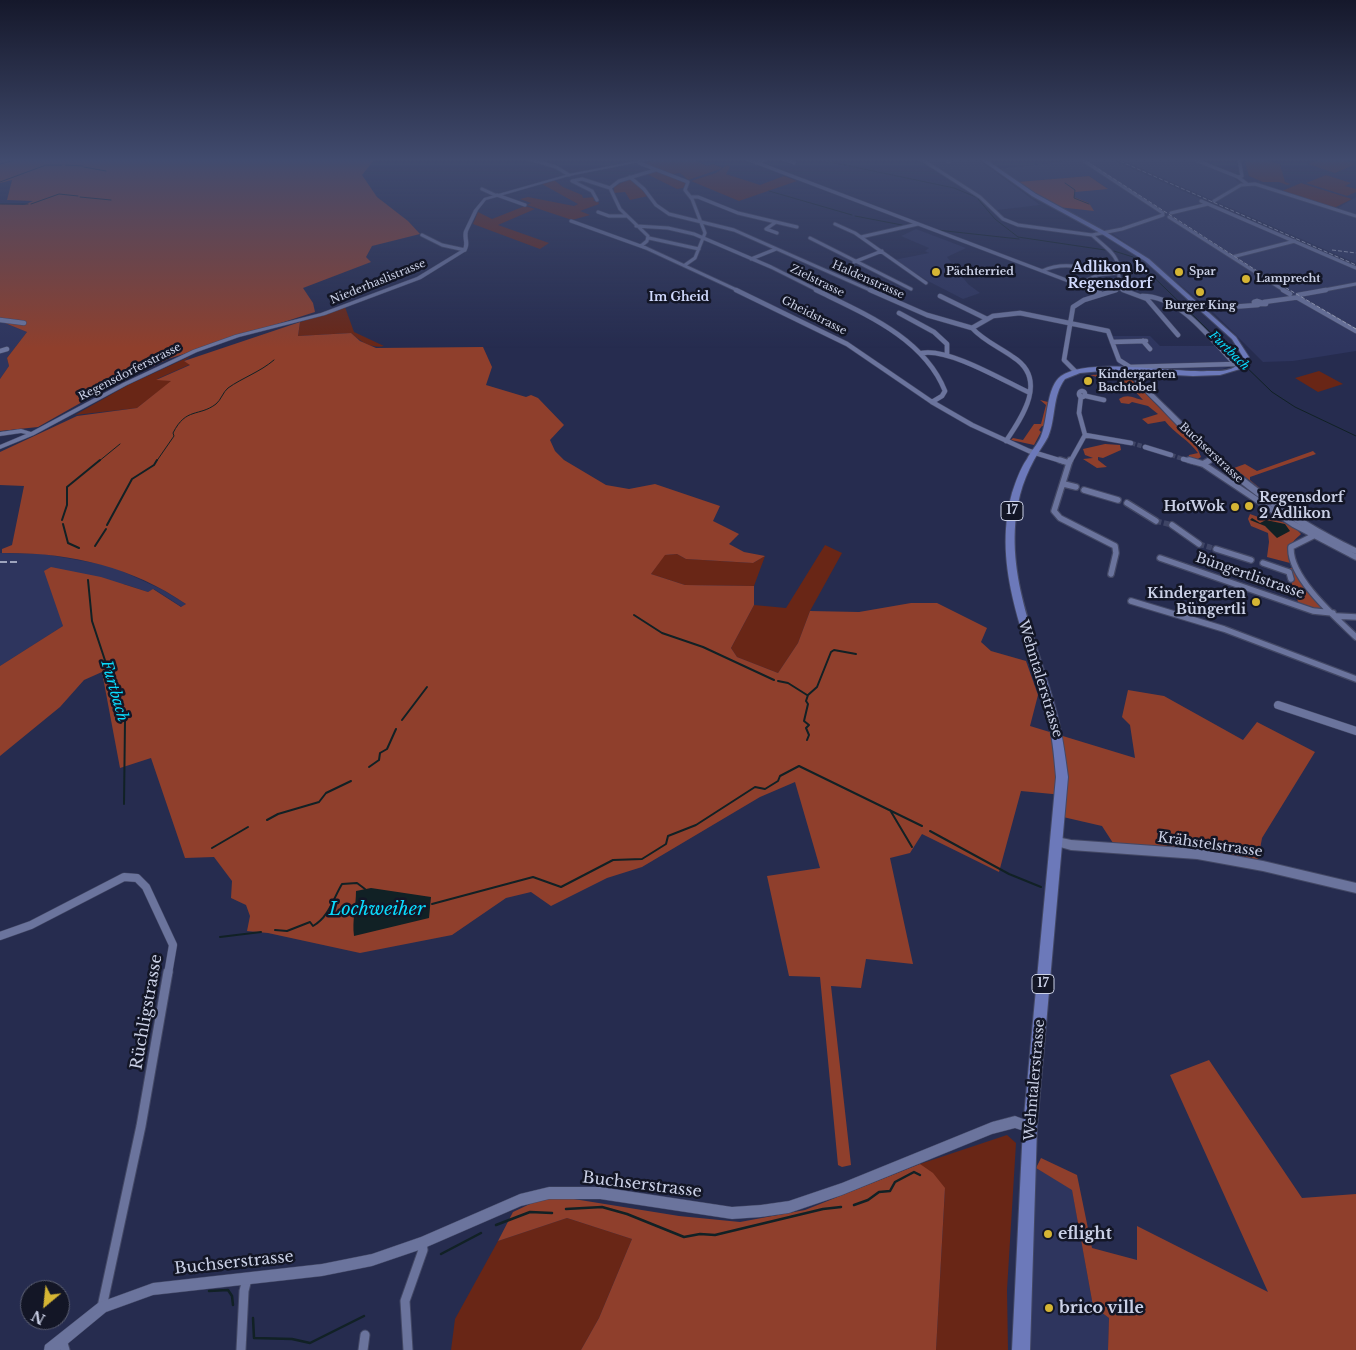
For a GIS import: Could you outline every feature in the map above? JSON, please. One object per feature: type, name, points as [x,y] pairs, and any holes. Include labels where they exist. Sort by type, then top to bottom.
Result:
[{"type":"main road","points":[[1076,372],[1130,370],[1209,374],[1229,372],[1239,368],[1246,361],[1246,354],[1240,345],[1203,308],[1147,260],[1084,222]]},
{"type":"main road","name":"Buchserstrasse","points":[[1130,370],[1214,458],[1280,509],[1356,552]]},
{"type":"main road","name":"Wehntalerstrasse","points":[[1021,1350],[1030,1127],[1062,777],[1060,744],[1051,706],[1021,617],[1011,551],[1012,509],[1020,481],[1047,432],[1059,384],[1067,375],[1076,372]]},
{"type":"main road","name":"Krähstelstrasse","points":[[1057,842],[1071,845],[1197,854],[1262,866],[1356,888]]},
{"type":"street","points":[[422,235],[442,245],[465,250],[468,244],[466,231],[470,222]]},
{"type":"street","name":"Gheidstrasse","points":[[575,222],[641,246],[685,265],[834,337],[932,402],[972,425],[1034,453],[1069,463]]},
{"type":"street","points":[[632,222],[648,238],[699,249]]},
{"type":"street","points":[[685,265],[693,260],[704,238],[702,222]]},
{"type":"street","name":"Haldenstrasse","points":[[702,222],[734,230],[927,315],[972,328]]},
{"type":"street","points":[[777,234],[766,229],[776,222],[796,227]]},
{"type":"street","points":[[913,222],[1100,293]]},
{"type":"street","points":[[1008,222],[1092,236],[1138,222]]},
{"type":"street","points":[[1180,222],[1290,295],[1298,297],[1356,331]]},
{"type":"street","points":[[1250,222],[1356,268]]},
{"type":"street","points":[[835,224],[861,236],[926,283]]},
{"type":"street","points":[[861,236],[918,224]]},
{"type":"street","name":"Zielstrasse","points":[[636,226],[668,228],[704,238],[872,318],[908,341],[922,353],[938,373],[945,386],[944,393],[932,402]]},
{"type":"street","points":[[816,234],[810,238],[854,262],[911,289]]},
{"type":"street","points":[[1092,236],[1117,258],[1120,265],[1118,273],[1119,288]]},
{"type":"street","points":[[641,246],[648,238]]},
{"type":"street","points":[[1232,258],[1295,241]]},
{"type":"street","points":[[751,259],[776,249]]},
{"type":"street","name":"Niederhaslistrasse","points":[[274,327],[328,312],[419,278],[465,250]]},
{"type":"street","points":[[854,262],[882,251]]},
{"type":"street","points":[[1042,271],[1054,265],[1078,267],[1101,273]]},
{"type":"street","points":[[1078,285],[1089,276],[1101,273],[1118,273]]},
{"type":"street","points":[[1298,297],[1356,284]]},
{"type":"street","points":[[1006,441],[1018,422],[1030,393],[1033,378],[1026,368],[988,343],[972,328],[987,319],[1002,314],[1020,314],[1070,322],[1108,332],[1120,362],[1130,367],[1150,368],[1236,363],[1177,306],[1164,300],[1142,296],[1119,288],[1112,292],[1100,293],[1074,306],[1070,322],[1064,360],[1076,372]]},
{"type":"street","points":[[1203,308],[1256,304],[1256,300],[1264,302],[1290,295]]},
{"type":"street","points":[[940,296],[987,319]]},
{"type":"street","points":[[1142,296],[1178,335]]},
{"type":"street","points":[[899,314],[940,336],[947,344],[947,354]]},
{"type":"street","points":[[0,320],[24,323]]},
{"type":"street","name":"Regensdorferstrasse","points":[[0,447],[32,434],[173,361],[218,342],[274,327]]},
{"type":"street","points":[[1112,342],[1145,341],[1150,349]]},
{"type":"street","points":[[0,351],[7,349]]},
{"type":"street","points":[[922,353],[932,351],[947,354],[1030,393]]},
{"type":"street","points":[[1104,400],[1084,396],[1079,413],[1085,435],[1069,463],[1054,511],[1070,524],[1115,546],[1116,553],[1111,574]]},
{"type":"street","points":[[0,434],[24,431],[32,434]]},
{"type":"street","points":[[1085,435],[1130,444]]},
{"type":"street","points":[[1145,447],[1171,456]]},
{"type":"street","points":[[1203,464],[1214,458]]},
{"type":"street","points":[[1183,459],[1203,464],[1313,536],[1356,557]]},
{"type":"street","points":[[1064,484],[1076,487]]},
{"type":"street","points":[[1084,490],[1118,500]]},
{"type":"street","points":[[1127,503],[1156,521]]},
{"type":"street","points":[[1172,526],[1199,544]]},
{"type":"street","points":[[1313,536],[1292,547],[1290,556],[1298,570],[1356,637]]},
{"type":"street","points":[[1216,549],[1251,560]]},
{"type":"street","name":"Büngertlistrasse","points":[[1160,558],[1313,611],[1356,617]]},
{"type":"street","points":[[1263,564],[1289,572],[1291,578]]},
{"type":"street","points":[[1131,601],[1224,629],[1356,679]]},
{"type":"street","points":[[1278,705],[1356,731]]},
{"type":"street","name":"Rüchligstrasse","points":[[0,936],[39,921],[124,877],[133,876],[140,879],[146,887],[173,945],[148,1090],[102,1307]]},
{"type":"street","name":"Buchserstrasse","points":[[102,1307],[154,1289],[322,1270],[372,1260],[422,1243],[520,1200],[549,1193],[600,1193],[732,1213],[789,1207],[850,1186],[992,1128],[1015,1122],[1030,1127]]},
{"type":"street","points":[[408,1350],[405,1301],[423,1250],[422,1243]]},
{"type":"street","points":[[241,1350],[244,1291],[247,1279]]},
{"type":"street","points":[[50,1350],[63,1345],[102,1307]]},
{"type":"street","points":[[363,1350],[365,1335]]},
{"type":"shaded area","points":[[0,222],[409,222],[420,234],[372,246],[366,257],[371,262],[303,288],[313,303],[315,312],[168,359],[105,389],[38,427],[0,431],[0,379],[9,366],[7,358],[27,332],[0,321]]},
{"type":"shaded area","points":[[474,222],[505,222],[498,225],[549,243],[540,249],[473,224]]},
{"type":"shaded area","points":[[1089,222],[1254,222],[1356,267],[1356,351],[1293,361],[1263,362],[1212,311],[1147,258],[1113,234]]},
{"type":"shaded area","points":[[1263,222],[1356,222],[1356,263]]},
{"type":"shaded area","name":"Pächterried","points":[[916,229],[966,248],[947,257],[968,284],[980,293],[963,299],[928,281],[894,260],[929,253],[925,251],[929,248],[901,236]]},
{"type":"shaded area","points":[[345,307],[354,332],[384,346],[370,345],[351,333],[298,336],[300,322]]},
{"type":"shaded area","points":[[0,321],[27,332],[7,358],[9,366],[0,379]]},
{"type":"shaded area","points":[[300,322],[298,336],[351,333],[360,341],[376,348],[483,347],[492,367],[486,385],[526,397],[531,395],[538,398],[564,425],[550,440],[555,451],[564,460],[606,485],[629,489],[655,484],[720,506],[713,521],[739,534],[729,544],[744,552],[765,556],[753,563],[686,559],[677,554],[665,555],[651,574],[685,585],[754,586],[754,605],[731,648],[737,657],[778,673],[798,643],[810,611],[859,612],[911,603],[937,603],[987,628],[981,642],[991,651],[1026,661],[1038,695],[1030,726],[1135,758],[1130,725],[1122,717],[1128,690],[1164,696],[1243,740],[1257,722],[1315,752],[1262,838],[1258,860],[1113,843],[1102,826],[1063,817],[1063,795],[1021,791],[999,872],[922,834],[910,853],[890,858],[913,964],[866,959],[861,988],[831,986],[851,1165],[842,1167],[838,1165],[820,977],[789,976],[767,876],[820,868],[795,782],[760,797],[642,867],[607,878],[551,906],[531,892],[506,898],[452,935],[360,953],[268,933],[247,931],[250,916],[246,905],[231,898],[232,881],[214,857],[185,858],[151,758],[120,768],[102,672],[84,680],[60,707],[0,756],[0,666],[63,626],[44,571],[51,567],[101,577],[148,592],[153,589],[181,607],[186,604],[143,580],[98,564],[51,555],[2,553],[2,549],[12,545],[24,486],[0,485],[0,452],[77,416],[137,408],[171,381],[156,380],[190,365],[184,361]]},
{"type":"shaded area","points":[[1108,336],[1150,336],[1160,346],[1221,346],[1238,363],[1217,371],[1121,368],[1116,361]]},
{"type":"shaded area","points":[[191,356],[184,361],[191,364],[157,379],[172,381],[137,408],[75,415],[128,385]]},
{"type":"shaded area","points":[[1319,371],[1343,384],[1318,392],[1295,378]]},
{"type":"shaded area","points":[[1118,374],[1127,379],[1130,378],[1196,445],[1201,457],[1196,460],[1188,459],[1189,455],[1198,453],[1165,421],[1148,424],[1142,419],[1158,414],[1148,406],[1132,402],[1129,404],[1121,403],[1119,399],[1126,396],[1143,400],[1132,388],[1124,387],[1119,380],[1112,376],[1106,375],[1103,379],[1090,375]]},
{"type":"shaded area","points":[[1040,400],[1052,403],[1044,426],[1039,430],[1041,432],[1034,445],[1011,440],[1013,438],[1023,440],[1034,424],[1041,424],[1046,405]]},
{"type":"shaded area","points":[[1105,444],[1120,445],[1121,450],[1103,458],[1098,457],[1098,460],[1107,467],[1097,468],[1083,459],[1093,458],[1085,455],[1083,449]]},
{"type":"shaded area","points":[[1313,451],[1316,454],[1250,477],[1250,480],[1272,498],[1234,468],[1245,464],[1257,471]]},
{"type":"shaded area","points":[[1250,514],[1283,522],[1301,534],[1290,547],[1288,554],[1290,563],[1267,557],[1268,533],[1251,526],[1248,519]]},
{"type":"shaded area","points":[[825,545],[842,553],[810,611],[798,643],[778,673],[737,657],[731,648],[754,605],[786,608]]},
{"type":"shaded area","points":[[0,553],[44,554],[111,566],[163,590],[186,604],[182,607],[154,589],[148,592],[124,584],[56,602],[63,626],[0,666]]},
{"type":"shaded area","points":[[677,554],[686,559],[753,563],[765,556],[754,586],[685,585],[651,574],[664,555]]},
{"type":"shaded area","points":[[1290,568],[1293,568],[1326,608],[1322,611],[1298,603],[1297,597],[1300,592],[1292,585]]},
{"type":"shaded area","points":[[1209,1060],[1302,1198],[1356,1194],[1356,1350],[1108,1350],[1109,1318],[1093,1306],[1072,1190],[1036,1168],[1041,1158],[1077,1175],[1092,1248],[1137,1260],[1137,1226],[1268,1292],[1170,1075]]},
{"type":"shaded area","points":[[1007,1135],[1016,1143],[1007,1290],[1008,1350],[936,1350],[945,1189],[920,1164]]},
{"type":"shaded area","points":[[920,1164],[933,1173],[945,1188],[936,1350],[581,1350],[599,1318],[632,1239],[567,1218],[498,1241],[513,1212],[549,1195],[679,1216],[740,1222],[805,1210]]},
{"type":"shaded area","points":[[1036,1168],[1072,1189],[1093,1306],[1109,1318],[1108,1350],[1028,1350]]},
{"type":"shaded area","points":[[567,1218],[632,1239],[599,1318],[581,1350],[451,1350],[455,1319],[498,1241]]},
{"type":"water","points":[[1252,518],[1260,523],[1266,520],[1285,524],[1290,531],[1277,538],[1265,526],[1250,520]]},
{"type":"water","name":"Lochweiher","points":[[371,888],[431,897],[429,918],[354,936],[353,924],[356,891]]},
{"type":"waterway","points":[[886,222],[902,225]]},
{"type":"waterway","name":"Furtbach","points":[[999,222],[1018,237],[1105,250]]},
{"type":"waterway","points":[[937,230],[1019,239]]},
{"type":"waterway","name":"Furtbach","points":[[1114,251],[1133,257],[1272,392],[1295,407],[1356,436]]},
{"type":"waterway","points":[[156,462],[183,419],[210,408],[216,404],[228,388],[274,360]]},
{"type":"waterway","points":[[98,462],[120,444]]},
{"type":"waterway","points":[[62,520],[67,505],[67,487],[100,460]]},
{"type":"waterway","points":[[107,525],[132,479],[154,465],[157,460]]},
{"type":"waterway","points":[[63,524],[68,543],[79,548]]},
{"type":"waterway","name":"Furtbach","points":[[95,546],[106,529]]},
{"type":"waterway","name":"Furtbach","points":[[88,580],[92,621],[125,721],[124,804]]},
{"type":"waterway","points":[[634,615],[662,633],[703,647],[774,680]]},
{"type":"waterway","points":[[807,740],[809,735],[806,728],[809,725],[804,721],[808,704],[806,701],[808,695],[817,687],[831,652],[834,650],[856,654]]},
{"type":"waterway","points":[[778,681],[788,683],[807,695]]},
{"type":"waterway","points":[[402,720],[427,687]]},
{"type":"waterway","points":[[369,767],[379,760],[380,753],[387,749],[396,729]]},
{"type":"waterway","points":[[432,904],[533,877],[561,887],[613,860],[642,859],[666,844],[668,836],[696,825],[755,787],[765,789],[778,781],[780,776],[799,766],[890,811]]},
{"type":"waterway","points":[[267,820],[278,814],[319,802],[326,793],[351,781]]},
{"type":"waterway","points":[[890,811],[922,826]]},
{"type":"waterway","points":[[890,811],[912,847]]},
{"type":"waterway","points":[[212,848],[248,827]]},
{"type":"waterway","points":[[930,831],[1009,874],[1041,887]]},
{"type":"waterway","points":[[275,930],[287,931],[310,922],[313,926],[327,913],[342,884],[357,883],[365,889]]},
{"type":"waterway","points":[[220,937],[261,932]]},
{"type":"waterway","points":[[854,1205],[868,1200],[879,1192],[890,1191],[895,1182],[914,1172],[920,1175]]},
{"type":"waterway","points":[[566,1209],[602,1207],[627,1214],[684,1237],[700,1234],[715,1235],[823,1209],[841,1207]]},
{"type":"waterway","points":[[496,1225],[530,1212],[552,1213]]},
{"type":"waterway","points":[[441,1254],[481,1233]]},
{"type":"waterway","points":[[209,1291],[228,1290],[232,1296],[233,1305]]},
{"type":"waterway","points":[[253,1318],[254,1338],[292,1339],[310,1343],[364,1316]]},
{"type":"tunnel","points":[[1131,443],[1145,447]]},
{"type":"tunnel","points":[[1171,455],[1183,459]]},
{"type":"tunnel","points":[[1156,521],[1172,525]]},
{"type":"tunnel","points":[[1199,544],[1216,549]]},
{"type":"railway","points":[[1181,222],[1254,269],[1356,329]]},
{"type":"railway","points":[[1258,222],[1356,265]]},
{"type":"railway","points":[[1332,250],[1356,253]]},
{"type":"railway","points":[[0,562],[20,562]]},
{"type":"place","name":"Pächterried","points":[[936,272]]},
{"type":"place","name":"Spar","points":[[1179,272]]},
{"type":"place","name":"Lamprecht","points":[[1246,279]]},
{"type":"place","name":"Burger King","points":[[1200,292]]},
{"type":"place","name":"Kindergarten Bachtobel","points":[[1088,381]]},
{"type":"place","name":"Regensdorf 2 Adlikon","points":[[1249,506]]},
{"type":"place","name":"HotWok","points":[[1235,507]]},
{"type":"place","name":"Kindergarten Büngertli","points":[[1256,602]]},
{"type":"place","name":"eflight","points":[[1048,1234]]},
{"type":"place","name":"brico ville","points":[[1049,1308]]},
{"type":"district","name":"Adlikon b. Regensdorf","points":[[1110,276]]},
{"type":"district","name":"Im Gheid","points":[[679,298]]}]
